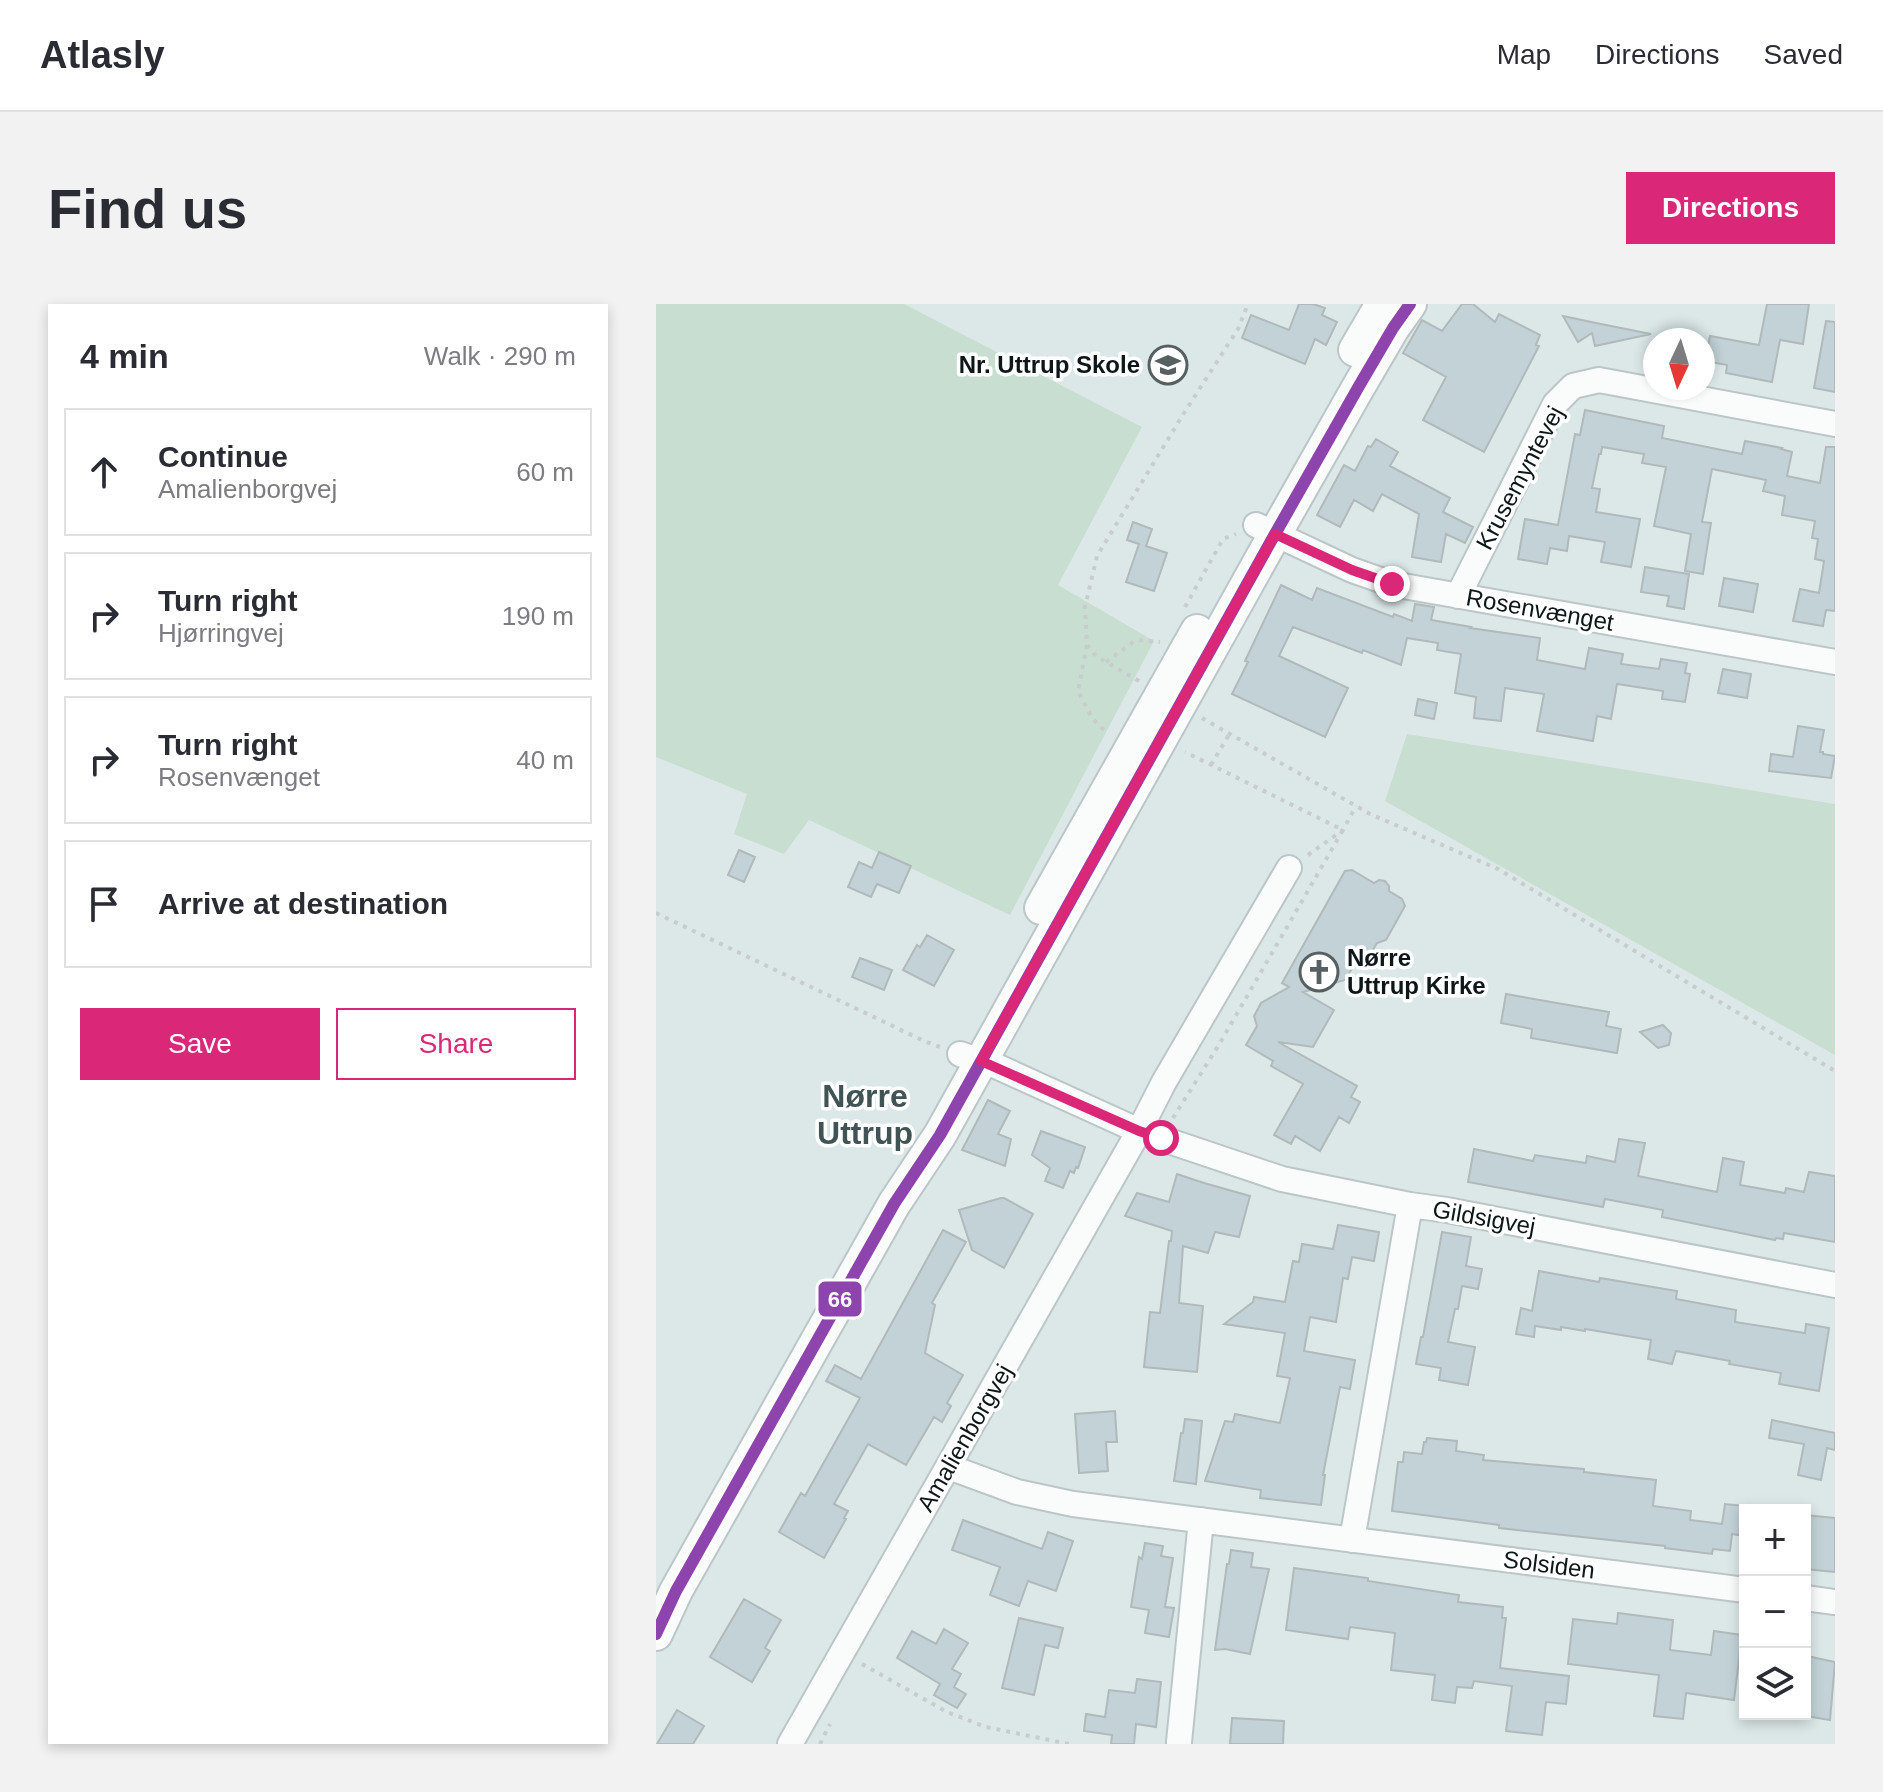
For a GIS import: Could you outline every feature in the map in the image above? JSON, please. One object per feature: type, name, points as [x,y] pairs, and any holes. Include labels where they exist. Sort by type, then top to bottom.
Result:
[{"type":"main road","points":[[971,1058],[1266,529],[1382,304]]},
{"type":"main road","points":[[656,1634],[676,1591],[894,1204],[940,1135],[971,1058],[1130,748],[1154,681],[1266,529],[1410,304]]},
{"type":"main road","points":[[656,1620],[676,1591]]},
{"type":"street","name":"Krusemyntevej","points":[[1458,596],[1555,404],[1573,386],[1599,380],[1835,424]]},
{"type":"street","name":"Rosenvænget","points":[[1266,529],[1352,570],[1392,584],[1835,662]]},
{"type":"street","name":"Amalienborgvej","points":[[790,1744],[1164,1082],[1289,868]]},
{"type":"street","points":[[971,1058],[1139,1131]]},
{"type":"street","name":"Gildsigvej","points":[[1139,1131],[1282,1179],[1835,1285]]},
{"type":"street","points":[[1352,1540],[1410,1205]]},
{"type":"street","name":"Solsiden","points":[[949,1467],[992,1484],[1073,1504],[1739,1589]]},
{"type":"street","points":[[1179,1742],[1201,1520]]},
{"type":"street","points":[[1811,1599],[1835,1602]]},
{"type":"path","points":[[1130,748],[1092,718],[1078,691],[1087,645],[1085,607],[1097,556],[1238,329],[1248,304]]},
{"type":"path","points":[[1181,613],[1223,539],[1266,529]]},
{"type":"path","points":[[1087,645],[1106,662],[1154,681],[1173,642],[1136,640],[1106,662]]},
{"type":"path","points":[[1199,716],[1370,814],[1498,869],[1835,1071]]},
{"type":"path","points":[[1211,765],[1230,733]]},
{"type":"path","points":[[1289,868],[1343,830],[1356,806]]},
{"type":"path","points":[[656,913],[924,1041],[971,1058]]},
{"type":"path","points":[[843,1652],[947,1712],[986,1727],[1069,1744]]},
{"type":"green space","points":[[656,304],[904,304],[1142,427],[1058,585],[1154,641],[1010,915],[809,820],[784,854],[734,834],[747,794],[656,757]]},
{"type":"green space","points":[[1407,734],[1835,804],[1835,1055],[1385,801]]},
{"type":"building","points":[[1299,304],[1325,308],[1322,315],[1337,322],[1326,345],[1315,339],[1305,364],[1242,338],[1251,315],[1289,330]]},
{"type":"building","points":[[1462,304],[1473,304],[1495,322],[1499,314],[1540,335],[1536,345],[1539,346],[1484,452],[1423,420],[1446,377],[1403,353],[1422,320],[1442,331]]},
{"type":"building","points":[[1767,304],[1809,304],[1803,344],[1780,340],[1772,382],[1726,373],[1727,365],[1715,363],[1715,337],[1759,345]]},
{"type":"building","points":[[1563,316],[1643,332],[1643,336],[1595,346],[1592,333],[1578,342]]},
{"type":"building","points":[[1826,321],[1835,322],[1835,392],[1814,388]]},
{"type":"building","points":[[1585,410],[1664,426],[1662,438],[1742,454],[1745,441],[1782,448],[1792,452],[1787,476],[1820,483],[1826,447],[1835,447],[1835,611],[1826,610],[1823,626],[1793,621],[1800,589],[1819,593],[1824,561],[1815,559],[1818,539],[1812,538],[1815,521],[1782,515],[1785,496],[1763,491],[1766,480],[1712,469],[1702,522],[1711,523],[1703,574],[1685,571],[1691,534],[1654,526],[1666,467],[1642,463],[1644,454],[1602,447],[1592,488],[1600,489],[1596,512],[1640,519],[1631,567],[1601,562],[1605,542],[1569,536],[1567,551],[1550,548],[1547,564],[1518,559],[1525,519],[1558,525],[1575,434],[1580,435]]},
{"type":"building","points":[[1376,439],[1398,452],[1390,466],[1450,498],[1443,512],[1473,527],[1465,543],[1446,534],[1441,562],[1412,557],[1419,514],[1382,494],[1373,511],[1354,500],[1340,527],[1317,515],[1344,465],[1355,471],[1368,446],[1371,447]]},
{"type":"building","points":[[1133,522],[1152,529],[1146,546],[1167,553],[1154,591],[1126,582],[1139,544],[1127,540]]},
{"type":"building","points":[[1645,567],[1689,574],[1684,609],[1667,606],[1669,596],[1641,592]]},
{"type":"building","points":[[1724,578],[1758,584],[1753,612],[1719,606]]},
{"type":"building","points":[[1281,585],[1312,600],[1317,588],[1393,617],[1394,614],[1412,621],[1415,604],[1434,607],[1431,620],[1540,638],[1537,660],[1585,669],[1589,648],[1623,654],[1621,664],[1659,669],[1661,659],[1687,663],[1685,673],[1690,674],[1685,702],[1662,699],[1663,691],[1617,684],[1611,719],[1597,716],[1593,741],[1537,731],[1544,694],[1505,688],[1501,721],[1474,718],[1476,697],[1455,693],[1461,654],[1437,650],[1438,643],[1407,638],[1401,665],[1293,627],[1279,656],[1348,688],[1325,737],[1232,694]]},
{"type":"building","points":[[1723,669],[1751,674],[1747,698],[1718,693]]},
{"type":"building","points":[[1418,699],[1437,703],[1434,719],[1415,715]]},
{"type":"building","points":[[1798,726],[1824,730],[1820,752],[1835,756],[1831,778],[1769,771],[1771,754],[1793,757]]},
{"type":"building","points":[[739,850],[755,857],[744,882],[728,875]]},
{"type":"building","points":[[879,852],[911,866],[899,893],[877,884],[871,897],[848,887],[859,862],[872,868]]},
{"type":"building","name":"Nørre Uttrup Kirke","points":[[1352,870],[1374,883],[1385,881],[1389,891],[1402,899],[1405,906],[1386,940],[1377,943],[1365,963],[1353,967],[1345,980],[1303,992],[1334,1010],[1313,1047],[1278,1042],[1357,1086],[1351,1097],[1360,1102],[1349,1123],[1339,1117],[1320,1151],[1295,1136],[1291,1144],[1274,1135],[1303,1084],[1271,1066],[1273,1061],[1246,1045],[1257,1026],[1254,1016],[1261,1003],[1289,987],[1282,983],[1345,871]]},
{"type":"building","points":[[927,935],[954,950],[934,986],[903,970],[917,945],[920,947]]},
{"type":"building","points":[[860,958],[892,970],[884,990],[852,977]]},
{"type":"building","points":[[1506,994],[1609,1012],[1606,1026],[1621,1029],[1617,1053],[1531,1038],[1532,1029],[1501,1023]]},
{"type":"building","points":[[1663,1025],[1671,1033],[1669,1045],[1658,1048],[1640,1032]]},
{"type":"building","points":[[988,1100],[1010,1111],[998,1134],[1011,1139],[1005,1166],[962,1150]]},
{"type":"building","points":[[1041,1131],[1085,1147],[1078,1168],[1074,1173],[1070,1171],[1063,1188],[1045,1181],[1050,1168],[1032,1155]]},
{"type":"building","points":[[1619,1139],[1645,1143],[1638,1176],[1717,1192],[1723,1158],[1744,1162],[1740,1185],[1785,1193],[1786,1188],[1804,1192],[1809,1172],[1835,1176],[1835,1242],[1784,1233],[1783,1239],[1775,1240],[1662,1217],[1663,1210],[1605,1199],[1603,1207],[1468,1182],[1474,1149],[1533,1161],[1535,1155],[1586,1163],[1587,1156],[1615,1162]]},
{"type":"building","points":[[1177,1174],[1250,1196],[1239,1237],[1215,1232],[1208,1253],[1183,1246],[1179,1303],[1203,1306],[1197,1372],[1144,1367],[1150,1312],[1160,1313],[1172,1231],[1125,1216],[1137,1193],[1169,1202]]},
{"type":"building","points":[[1001,1198],[1033,1214],[1004,1268],[972,1250],[959,1210]]},
{"type":"building","points":[[1338,1225],[1379,1232],[1374,1261],[1352,1257],[1348,1279],[1343,1278],[1336,1322],[1310,1317],[1304,1351],[1355,1360],[1350,1389],[1340,1387],[1323,1475],[1321,1505],[1260,1498],[1261,1490],[1205,1481],[1225,1421],[1233,1422],[1235,1414],[1280,1423],[1290,1378],[1277,1376],[1285,1333],[1224,1324],[1253,1302],[1254,1297],[1285,1302],[1293,1261],[1299,1262],[1302,1244],[1333,1249]]},
{"type":"building","points":[[943,1230],[966,1242],[932,1303],[935,1305],[925,1353],[963,1375],[947,1403],[951,1406],[942,1422],[934,1417],[906,1465],[868,1444],[834,1504],[848,1511],[824,1558],[779,1532],[801,1493],[805,1496],[860,1398],[826,1381],[835,1365],[861,1379]]},
{"type":"building","points":[[1442,1232],[1471,1237],[1466,1266],[1482,1269],[1478,1289],[1462,1286],[1448,1342],[1475,1347],[1468,1385],[1439,1380],[1441,1368],[1416,1364]]},
{"type":"building","points":[[1539,1271],[1677,1291],[1676,1299],[1736,1310],[1735,1322],[1805,1333],[1806,1324],[1829,1328],[1819,1391],[1779,1384],[1781,1373],[1729,1364],[1730,1361],[1676,1351],[1672,1364],[1648,1359],[1651,1340],[1561,1327],[1561,1330],[1535,1326],[1534,1337],[1516,1334],[1521,1308],[1532,1311]]},
{"type":"building","points":[[1115,1411],[1117,1442],[1106,1442],[1108,1471],[1079,1473],[1075,1414]]},
{"type":"building","points":[[1185,1419],[1202,1421],[1196,1484],[1174,1481]]},
{"type":"building","points":[[1772,1420],[1835,1433],[1835,1450],[1827,1448],[1821,1480],[1798,1475],[1804,1444],[1769,1438]]},
{"type":"building","points":[[1427,1438],[1457,1441],[1456,1451],[1484,1455],[1483,1460],[1584,1469],[1584,1472],[1656,1480],[1653,1506],[1691,1511],[1690,1520],[1722,1524],[1725,1504],[1739,1505],[1739,1535],[1732,1534],[1730,1551],[1713,1549],[1712,1554],[1499,1528],[1499,1525],[1392,1511],[1398,1462],[1403,1462],[1404,1452],[1422,1454]]},
{"type":"building","points":[[1811,1516],[1835,1518],[1835,1572],[1811,1570]]},
{"type":"building","points":[[963,1520],[1042,1549],[1048,1532],[1073,1541],[1056,1591],[1028,1581],[1019,1606],[990,1595],[1000,1567],[952,1550]]},
{"type":"building","points":[[1145,1543],[1163,1546],[1161,1556],[1173,1558],[1165,1607],[1174,1608],[1169,1637],[1145,1633],[1149,1610],[1131,1607],[1139,1557],[1142,1559]]},
{"type":"building","points":[[1231,1550],[1253,1553],[1251,1567],[1269,1569],[1250,1654],[1215,1650]]},
{"type":"building","points":[[1294,1568],[1368,1578],[1368,1581],[1459,1595],[1458,1602],[1503,1607],[1502,1618],[1506,1618],[1500,1668],[1569,1676],[1566,1704],[1546,1702],[1542,1735],[1506,1731],[1512,1686],[1474,1681],[1472,1688],[1457,1687],[1455,1703],[1432,1700],[1435,1675],[1391,1670],[1395,1633],[1350,1627],[1348,1639],[1286,1630]]},
{"type":"building","points":[[744,1599],[781,1620],[765,1648],[770,1651],[752,1682],[710,1657]]},
{"type":"building","points":[[1618,1613],[1673,1620],[1670,1650],[1711,1655],[1714,1631],[1739,1635],[1734,1700],[1686,1693],[1683,1719],[1654,1716],[1659,1675],[1568,1664],[1573,1619],[1617,1624]]},
{"type":"building","points":[[1019,1618],[1063,1628],[1058,1648],[1045,1645],[1034,1695],[1002,1688]]},
{"type":"building","points":[[944,1629],[968,1643],[952,1669],[961,1674],[954,1687],[966,1694],[957,1708],[934,1695],[940,1684],[897,1658],[912,1631],[936,1644]]},
{"type":"building","points":[[1811,1657],[1835,1662],[1830,1720],[1811,1717]]},
{"type":"building","points":[[1137,1679],[1161,1682],[1156,1727],[1136,1724],[1134,1744],[1111,1744],[1112,1735],[1084,1731],[1086,1714],[1105,1717],[1109,1690],[1135,1693]]},
{"type":"building","points":[[677,1710],[704,1726],[693,1744],[657,1744]]},
{"type":"building","points":[[1232,1718],[1284,1721],[1283,1744],[1230,1744]]},
{"type":"transit line","name":"66","points":[[656,1634],[676,1591],[894,1204],[940,1135],[1275,534],[1393,328],[1410,304]]},
{"type":"place","name":"Nr. Uttrup Skole","points":[[1168,365]]},
{"type":"place","name":"Nørre Uttrup Kirke","points":[[1319,972]]},
{"type":"district","name":"Nørre Uttrup","points":[[865,1114]]},
{"type":"route","points":[[1161,1138],[981,1061],[1275,534],[1352,570],[1392,584]]}]
